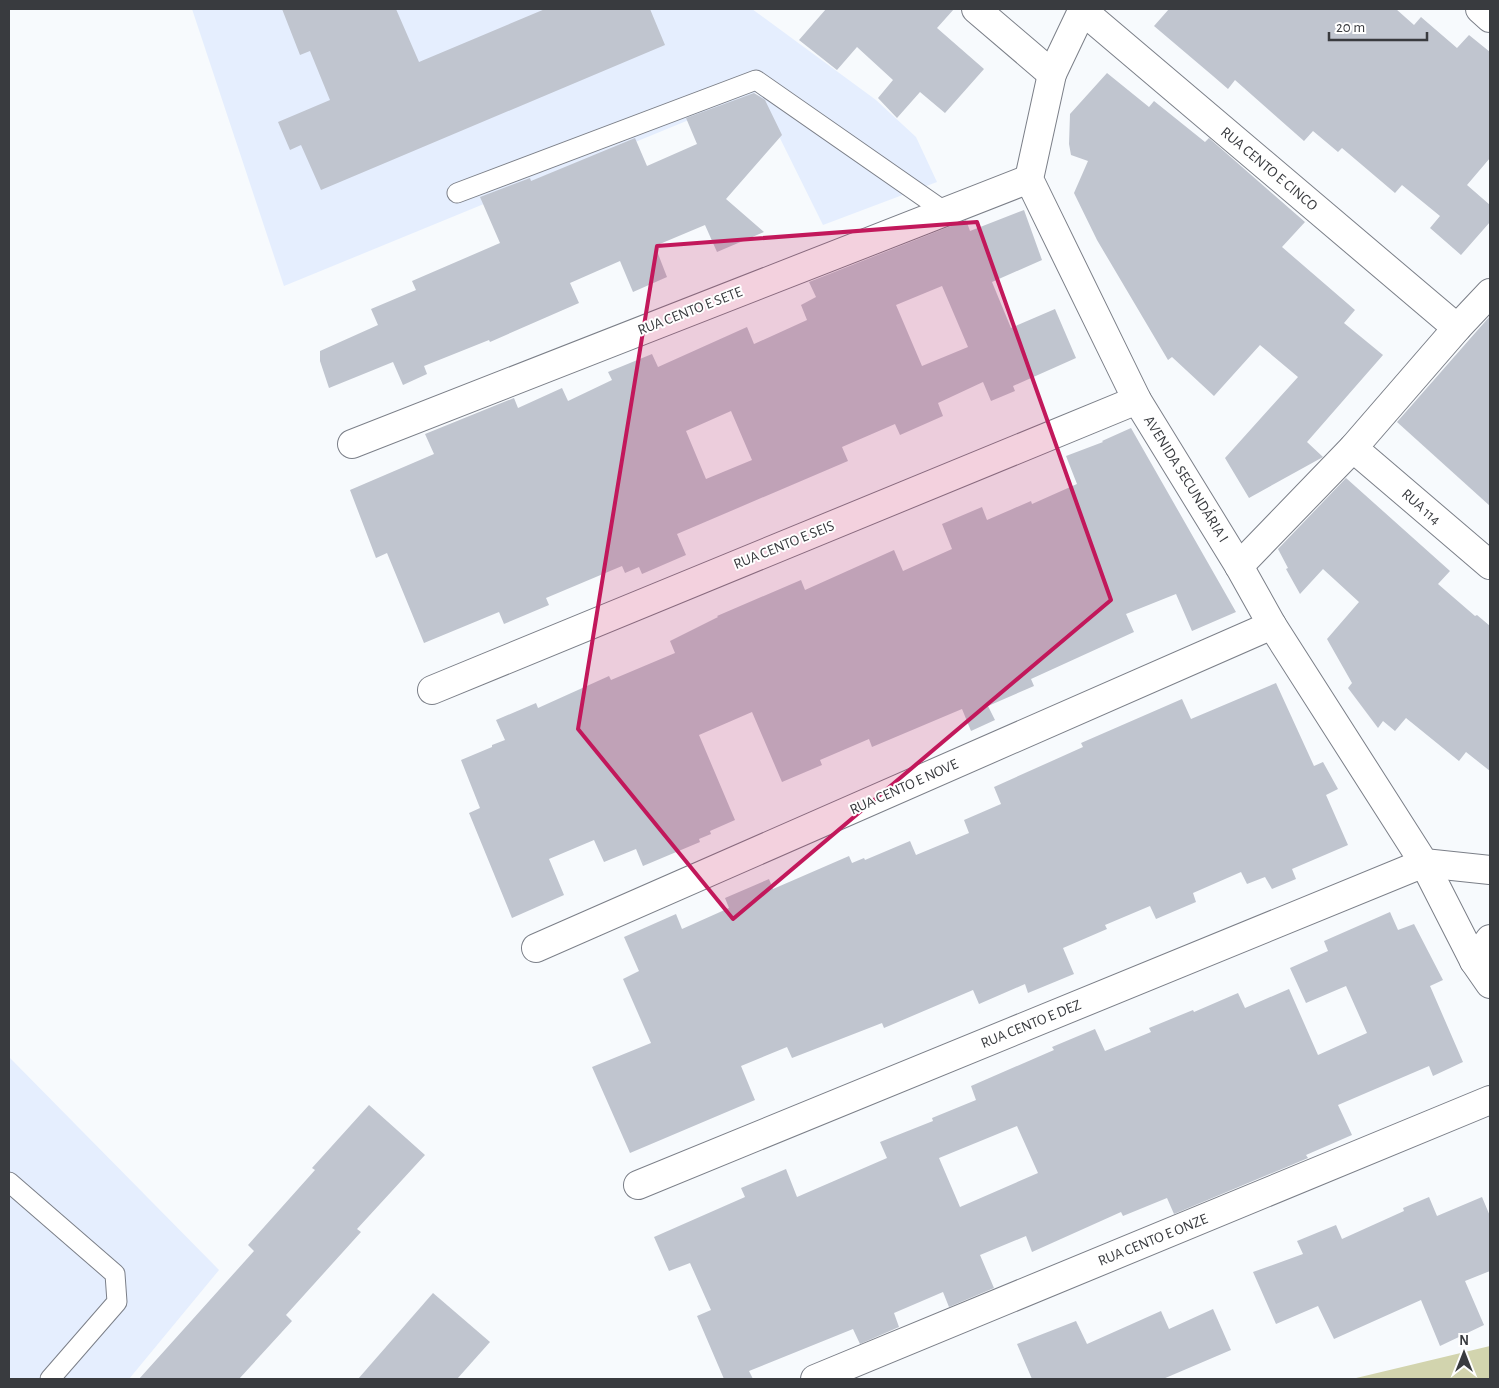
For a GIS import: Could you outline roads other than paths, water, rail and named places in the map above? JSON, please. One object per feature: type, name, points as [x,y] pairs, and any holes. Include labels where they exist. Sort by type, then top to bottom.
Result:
[{"type":"street","points":[[976,9],[1052,74]]},
{"type":"street","points":[[1029,179],[1052,74],[1082,9]]},
{"type":"street","name":"RUA CENTO E CINCO","points":[[1082,9],[1457,328]]},
{"type":"street","points":[[1480,9],[1490,18]]},
{"type":"street","name":"RUA CENTO E SETE","points":[[352,444],[1029,179]]},
{"type":"street","name":"AVENIDA SECUNDÁRIA I","points":[[1029,179],[1137,400],[1239,566],[1272,625],[1424,863],[1474,960],[1490,984]]},
{"type":"street","points":[[1239,566],[1352,448],[1490,293]]},
{"type":"street","name":"RUA CENTO E SEIS","points":[[432,690],[1137,400]]},
{"type":"street","name":"RUA 114","points":[[1352,448],[1490,566]]},
{"type":"street","name":"RUA CENTO E NOVE","points":[[536,948],[1272,625]]},
{"type":"street","points":[[1424,863],[1490,870]]},
{"type":"street","name":"RUA CENTO E DEZ","points":[[638,1185],[1424,863]]},
{"type":"street","points":[[1474,960],[1490,939]]},
{"type":"street","name":"RUA CENTO E ONZE","points":[[815,1379],[1490,1100]]},
{"type":"lane","points":[[457,193],[756,80],[944,212]]},
{"type":"lane","points":[[9,1182],[115,1274],[117,1302],[50,1379]]}]
